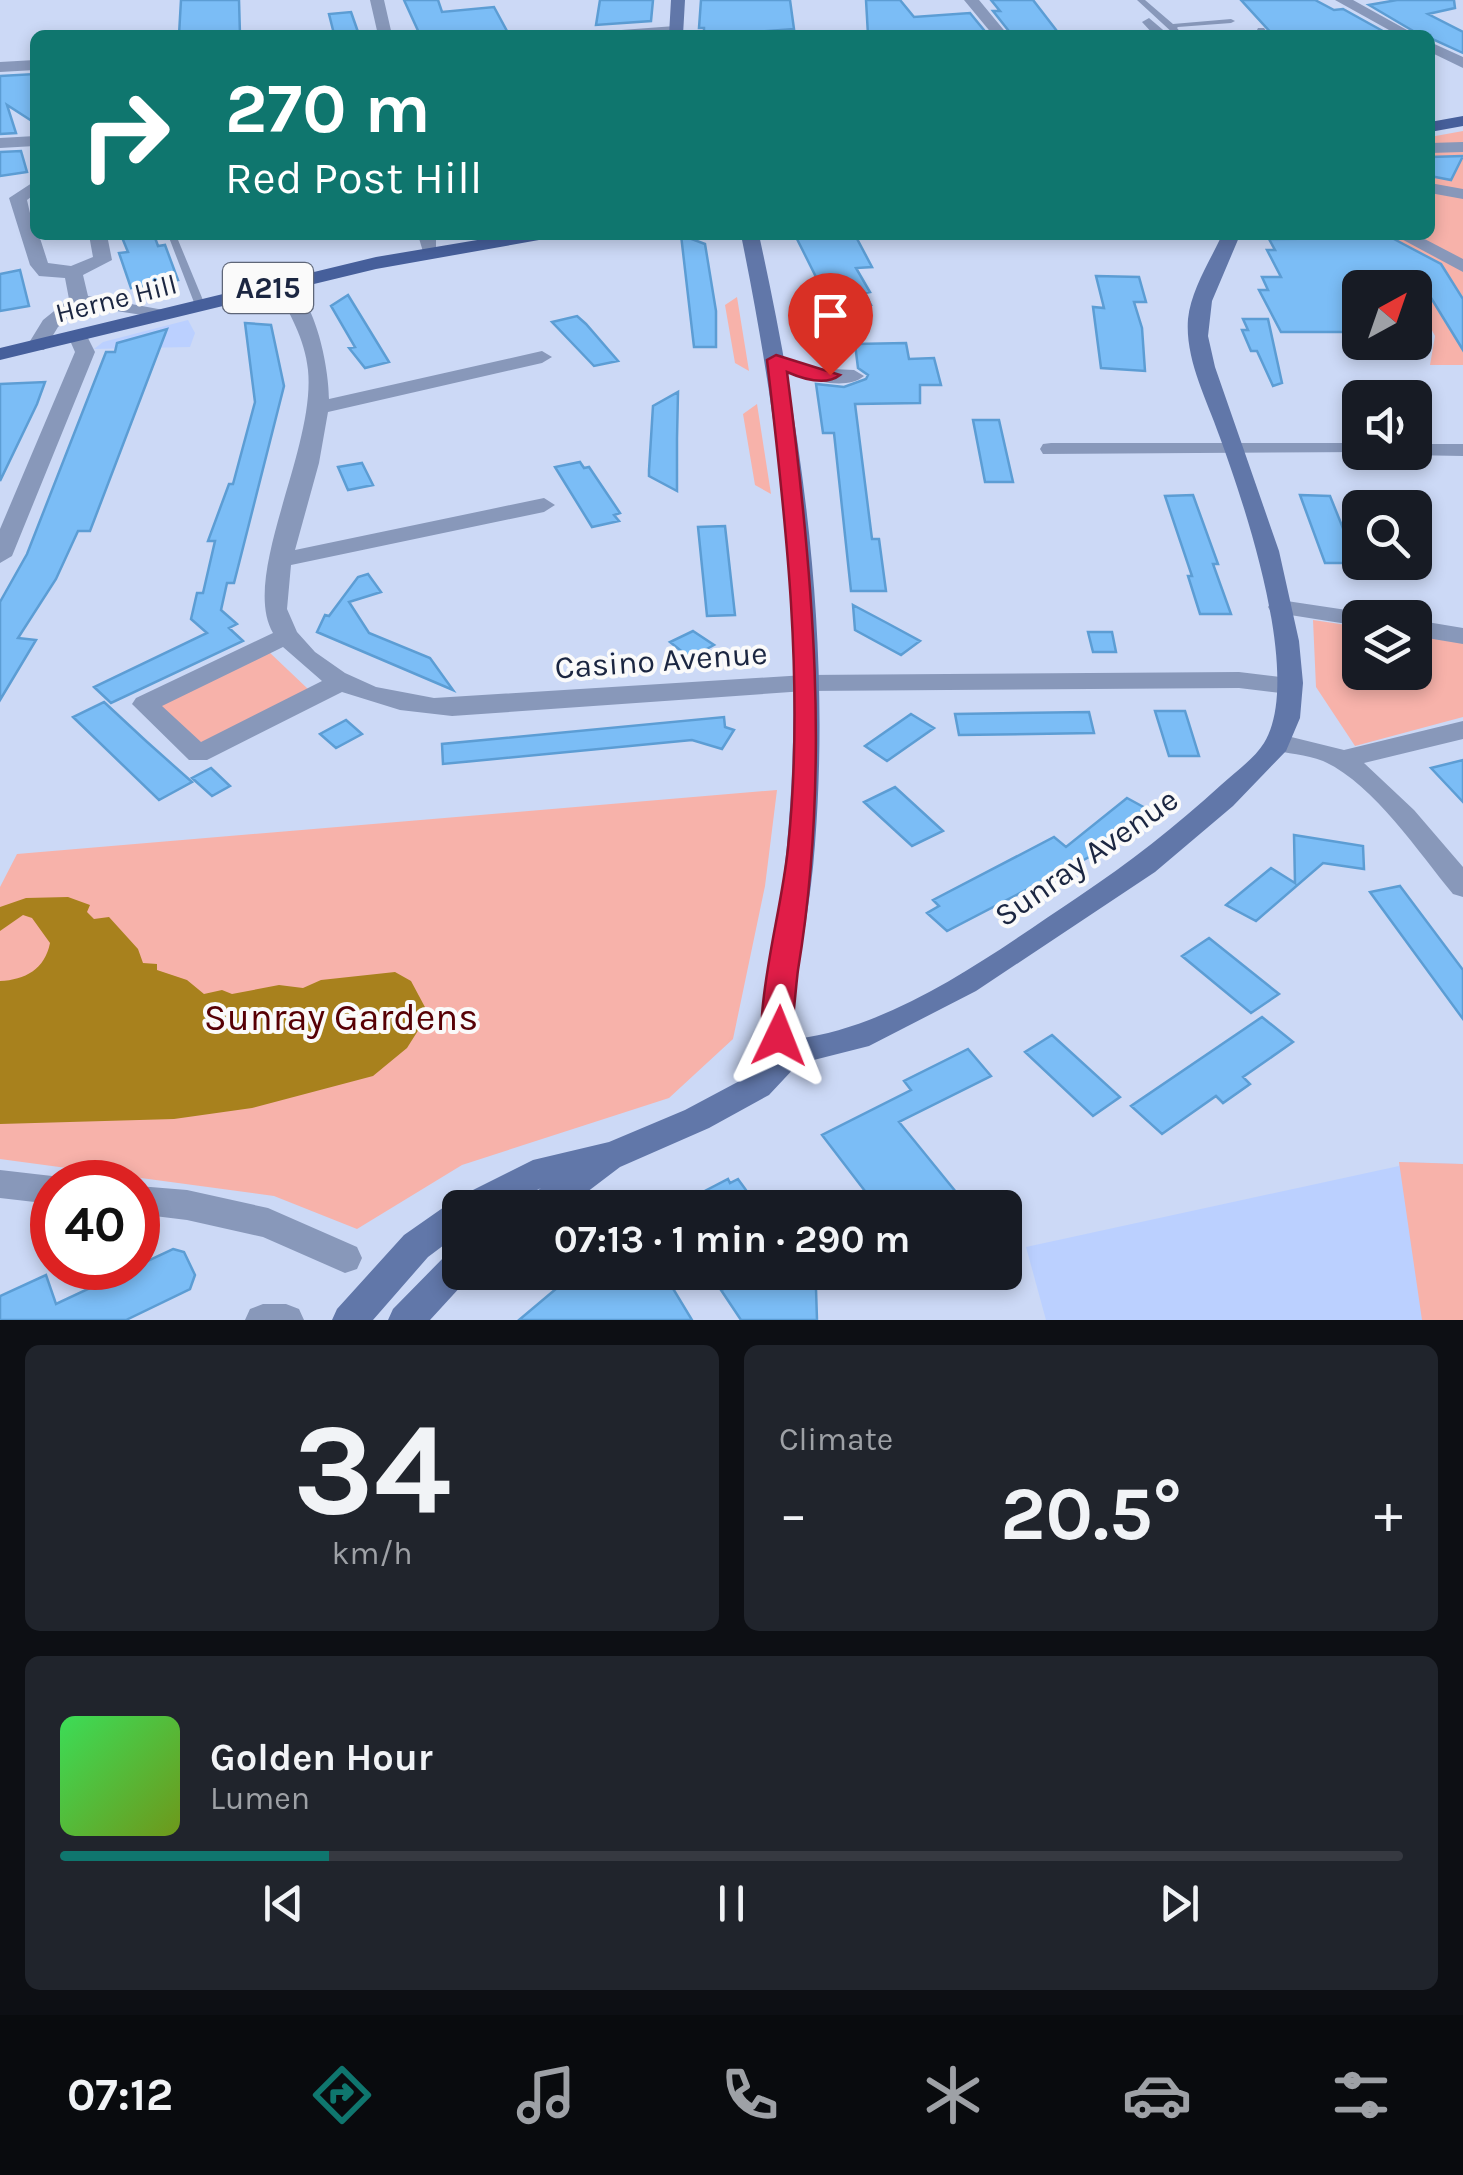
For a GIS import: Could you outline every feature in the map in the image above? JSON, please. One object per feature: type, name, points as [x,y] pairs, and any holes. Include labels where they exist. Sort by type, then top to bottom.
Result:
[{"type":"main road","points":[[1435,126],[1463,121]]},
{"type":"main road","name":"Herne Hill","points":[[0,354],[283,284],[428,243],[470,240]]},
{"type":"street","points":[[377,0],[383,30]]},
{"type":"street","points":[[675,30],[678,0]]},
{"type":"street","points":[[970,0],[997,30]]},
{"type":"street","points":[[1347,1],[1400,30]]},
{"type":"street","points":[[1149,22],[1165,30]]},
{"type":"street","points":[[1435,49],[1463,63]]},
{"type":"street","points":[[0,67],[30,65]]},
{"type":"street","points":[[0,143],[30,140]]},
{"type":"street","points":[[1435,148],[1463,147]]},
{"type":"street","points":[[1435,189],[1463,194]]},
{"type":"street","points":[[30,190],[18,198],[30,236]]},
{"type":"street","points":[[31,240],[39,265],[55,275],[103,260],[99,240]]},
{"type":"street","points":[[565,1190],[614,1156],[742,1096],[758,1086],[789,1053],[779,1036],[776,1017],[801,857],[805,684],[794,500],[776,360],[751,240]]},
{"type":"street","points":[[1229,240],[1198,317],[1203,360],[1235,448],[1290,652],[1289,686],[1279,743],[1324,751],[1342,759],[1391,806],[1463,887]]},
{"type":"street","points":[[1413,240],[1463,266]]},
{"type":"street","points":[[73,272],[79,300]]},
{"type":"street","points":[[283,284],[315,344],[319,408],[281,560],[274,604],[287,636],[145,704],[198,754],[341,682]]},
{"type":"street","points":[[38,346],[50,324],[79,300],[162,315]]},
{"type":"street","points":[[0,556],[85,352],[78,336]]},
{"type":"street","points":[[319,408],[542,357]]},
{"type":"street","points":[[776,360],[807,374],[854,376]]},
{"type":"street","points":[[1051,449],[1342,450]]},
{"type":"street","points":[[1432,450],[1463,450]]},
{"type":"street","points":[[281,560],[544,505]]},
{"type":"street","points":[[1280,606],[1342,617]]},
{"type":"street","points":[[1432,631],[1463,636]]},
{"type":"street","name":"Casino Avenue","points":[[287,636],[309,660],[341,682],[397,702],[452,708],[805,684],[1239,680],[1289,686]]},
{"type":"street","points":[[1342,759],[1463,730]]},
{"type":"street","name":"Sunray Avenue","points":[[789,1053],[835,1047],[864,1035],[950,990],[1091,903],[1176,842],[1279,743]]},
{"type":"street","points":[[505,1190],[545,1170],[614,1156]]},
{"type":"street","points":[[0,1184],[30,1187]]},
{"type":"street","points":[[160,1202],[268,1223],[344,1258]]},
{"type":"street","points":[[350,1320],[416,1246],[442,1227]]},
{"type":"street","points":[[415,1317],[442,1285]]},
{"type":"street","points":[[264,1320],[286,1320]]},
{"type":"lane","points":[[1141,0],[1166,30]]},
{"type":"lane","points":[[1174,30],[1231,22]]},
{"type":"lane","points":[[174,240],[200,305]]},
{"type":"shaded area","points":[[188,320],[195,333],[190,347],[94,349],[103,342]]},
{"type":"shaded area","points":[[68,897],[90,905],[87,912],[94,919],[109,917],[138,949],[143,963],[157,964],[157,970],[187,980],[204,994],[222,990],[232,994],[279,985],[303,988],[321,980],[395,972],[411,981],[426,1009],[426,1018],[407,1048],[373,1076],[252,1108],[174,1119],[0,1124],[0,981],[18,978],[39,966],[50,943],[32,918],[23,915],[0,931],[0,907],[26,898]]},
{"type":"shaded area","points":[[1399,1162],[1463,1164],[1463,1320],[1046,1320],[1026,1247],[1399,1166]]},
{"type":"green space","points":[[1463,131],[1463,365],[1430,365],[1435,336],[1432,270],[1401,270],[1385,240],[1435,240],[1435,136]]},
{"type":"green space","points":[[737,297],[749,371],[735,363],[725,305]]},
{"type":"green space","points":[[757,404],[771,494],[755,485],[743,414]]},
{"type":"green space","points":[[1313,620],[1342,624],[1342,690],[1432,690],[1432,638],[1463,643],[1463,717],[1355,746],[1316,687]]},
{"type":"green space","points":[[268,651],[308,689],[201,746],[156,703]]},
{"type":"green space","name":"Sunray Gardens","points":[[777,790],[765,886],[733,1039],[669,1098],[462,1165],[357,1229],[274,1196],[160,1181],[160,1160],[30,1160],[30,1163],[0,1159],[0,887],[17,854]]},
{"type":"green space","points":[[1399,1162],[1463,1164],[1463,1320],[1422,1320]]},
{"type":"building","points":[[181,0],[239,0],[240,30],[179,30]]},
{"type":"building","points":[[404,0],[438,0],[442,12],[494,7],[506,30],[418,30]]},
{"type":"building","points":[[600,0],[653,0],[651,21],[596,25]]},
{"type":"building","points":[[701,0],[790,0],[794,29],[699,28]]},
{"type":"building","points":[[866,0],[900,0],[914,17],[970,13],[984,30],[868,30]]},
{"type":"building","points":[[991,0],[1033,0],[1056,30],[1008,30],[993,11],[1000,11]]},
{"type":"building","points":[[1241,0],[1315,0],[1334,10],[1343,9],[1381,30],[1268,30]]},
{"type":"building","points":[[1397,0],[1454,0],[1455,8],[1428,14],[1463,32],[1463,53],[1435,40],[1435,30],[1412,30],[1369,5]]},
{"type":"building","points":[[351,12],[357,30],[333,30],[329,14]]},
{"type":"building","points":[[30,74],[30,120],[7,105],[16,133],[0,134],[0,76]]},
{"type":"building","points":[[21,151],[27,172],[0,176],[0,152]]},
{"type":"building","points":[[1463,156],[1451,180],[1435,177],[1435,157]]},
{"type":"building","points":[[123,240],[156,240],[158,246],[165,245],[178,280],[131,288],[119,253],[128,252]]},
{"type":"building","points":[[682,240],[705,244],[716,311],[716,347],[694,347]]},
{"type":"building","points":[[798,240],[858,240],[872,267],[856,268],[870,292],[865,293],[871,305],[832,309]]},
{"type":"building","points":[[1270,240],[1396,240],[1441,264],[1463,299],[1463,350],[1432,299],[1432,270],[1342,270],[1342,332],[1281,332],[1259,290],[1268,290],[1262,277],[1281,277],[1267,250],[1275,250]]},
{"type":"building","points":[[20,270],[29,306],[0,311],[0,274]]},
{"type":"building","points":[[1096,276],[1139,277],[1146,302],[1134,302],[1142,328],[1145,371],[1101,368],[1093,307],[1104,308]]},
{"type":"building","points":[[348,295],[389,362],[365,368],[349,348],[355,347],[331,306]]},
{"type":"building","points":[[577,316],[618,361],[594,366],[552,322]]},
{"type":"building","points":[[1243,319],[1268,319],[1282,383],[1273,386],[1257,351],[1251,351],[1242,330],[1248,330]]},
{"type":"building","points":[[245,323],[271,325],[284,386],[234,583],[227,583],[221,610],[237,624],[229,628],[243,641],[111,703],[94,687],[207,633],[191,619],[197,593],[203,593],[215,541],[208,541],[229,484],[233,484],[255,402]]},
{"type":"building","points":[[167,329],[90,531],[78,531],[56,579],[18,638],[36,640],[0,700],[0,602],[27,554],[106,352],[115,352],[117,343]]},
{"type":"building","points":[[906,343],[909,359],[934,358],[941,385],[920,385],[920,403],[855,404],[872,539],[879,539],[886,591],[851,591],[834,433],[823,433],[816,384],[844,387],[866,379],[868,375],[858,368],[855,344]]},
{"type":"building","points":[[45,382],[37,404],[0,481],[0,384]]},
{"type":"building","points":[[678,392],[677,491],[649,476],[649,470],[653,406]]},
{"type":"building","points":[[973,420],[999,420],[1013,482],[985,482]]},
{"type":"building","points":[[580,462],[584,468],[589,467],[620,513],[614,515],[619,521],[592,527],[555,467]]},
{"type":"building","points":[[362,463],[373,485],[348,490],[338,467]]},
{"type":"building","points":[[1193,495],[1231,614],[1200,614],[1188,576],[1192,576],[1165,496]]},
{"type":"building","points":[[1300,495],[1330,496],[1342,526],[1342,563],[1325,563]]},
{"type":"building","points":[[725,526],[735,615],[707,616],[698,527]]},
{"type":"building","points":[[368,574],[381,592],[349,602],[369,633],[430,658],[453,690],[317,632],[325,615],[329,616],[358,577]]},
{"type":"building","points":[[853,605],[920,641],[901,655],[855,630]]},
{"type":"building","points":[[693,631],[714,645],[690,658],[670,642]]},
{"type":"building","points":[[1088,632],[1112,632],[1116,652],[1093,652]]},
{"type":"building","points":[[104,702],[192,782],[159,800],[73,717]]},
{"type":"building","points":[[1155,711],[1185,711],[1199,756],[1169,756]]},
{"type":"building","points":[[1089,712],[1094,733],[959,735],[955,714]]},
{"type":"building","points":[[911,714],[934,728],[887,761],[865,746]]},
{"type":"building","points":[[724,717],[725,727],[734,730],[722,749],[692,740],[443,764],[442,744]]},
{"type":"building","points":[[346,720],[362,734],[336,748],[320,734]]},
{"type":"building","points":[[1463,760],[1463,802],[1431,768]]},
{"type":"building","points":[[211,768],[230,786],[212,796],[192,778]]},
{"type":"building","points":[[895,787],[943,831],[912,846],[864,802]]},
{"type":"building","points":[[1127,798],[1147,809],[1131,822],[1138,826],[1118,842],[947,931],[927,913],[939,906],[933,900],[1054,837],[1066,847]]},
{"type":"building","points":[[1294,835],[1363,846],[1364,869],[1323,863],[1256,921],[1226,905],[1271,868],[1295,883]]},
{"type":"building","points":[[1400,886],[1463,970],[1463,1019],[1370,892]]},
{"type":"building","points":[[1209,938],[1279,994],[1251,1013],[1182,956]]},
{"type":"building","points":[[1262,1017],[1293,1042],[1243,1077],[1250,1084],[1223,1103],[1216,1096],[1162,1134],[1131,1106]]},
{"type":"building","points":[[1052,1035],[1120,1097],[1093,1116],[1025,1052]]},
{"type":"building","points":[[968,1049],[991,1076],[899,1122],[954,1190],[864,1190],[822,1135],[911,1090],[904,1081]]},
{"type":"building","points":[[728,1179],[730,1183],[738,1179],[746,1190],[707,1190]]},
{"type":"building","points":[[173,1249],[184,1252],[195,1275],[190,1289],[126,1320],[0,1320],[0,1296],[30,1282],[30,1290],[51,1290],[56,1304],[86,1290],[160,1290],[160,1255]]},
{"type":"building","points":[[555,1290],[674,1290],[692,1320],[519,1320]]},
{"type":"building","points":[[721,1290],[816,1290],[817,1320],[741,1320]]},
{"type":"route","points":[[779,1036],[779,991],[796,904],[804,821],[805,684],[794,500],[776,360],[807,374],[830,375]]}]
